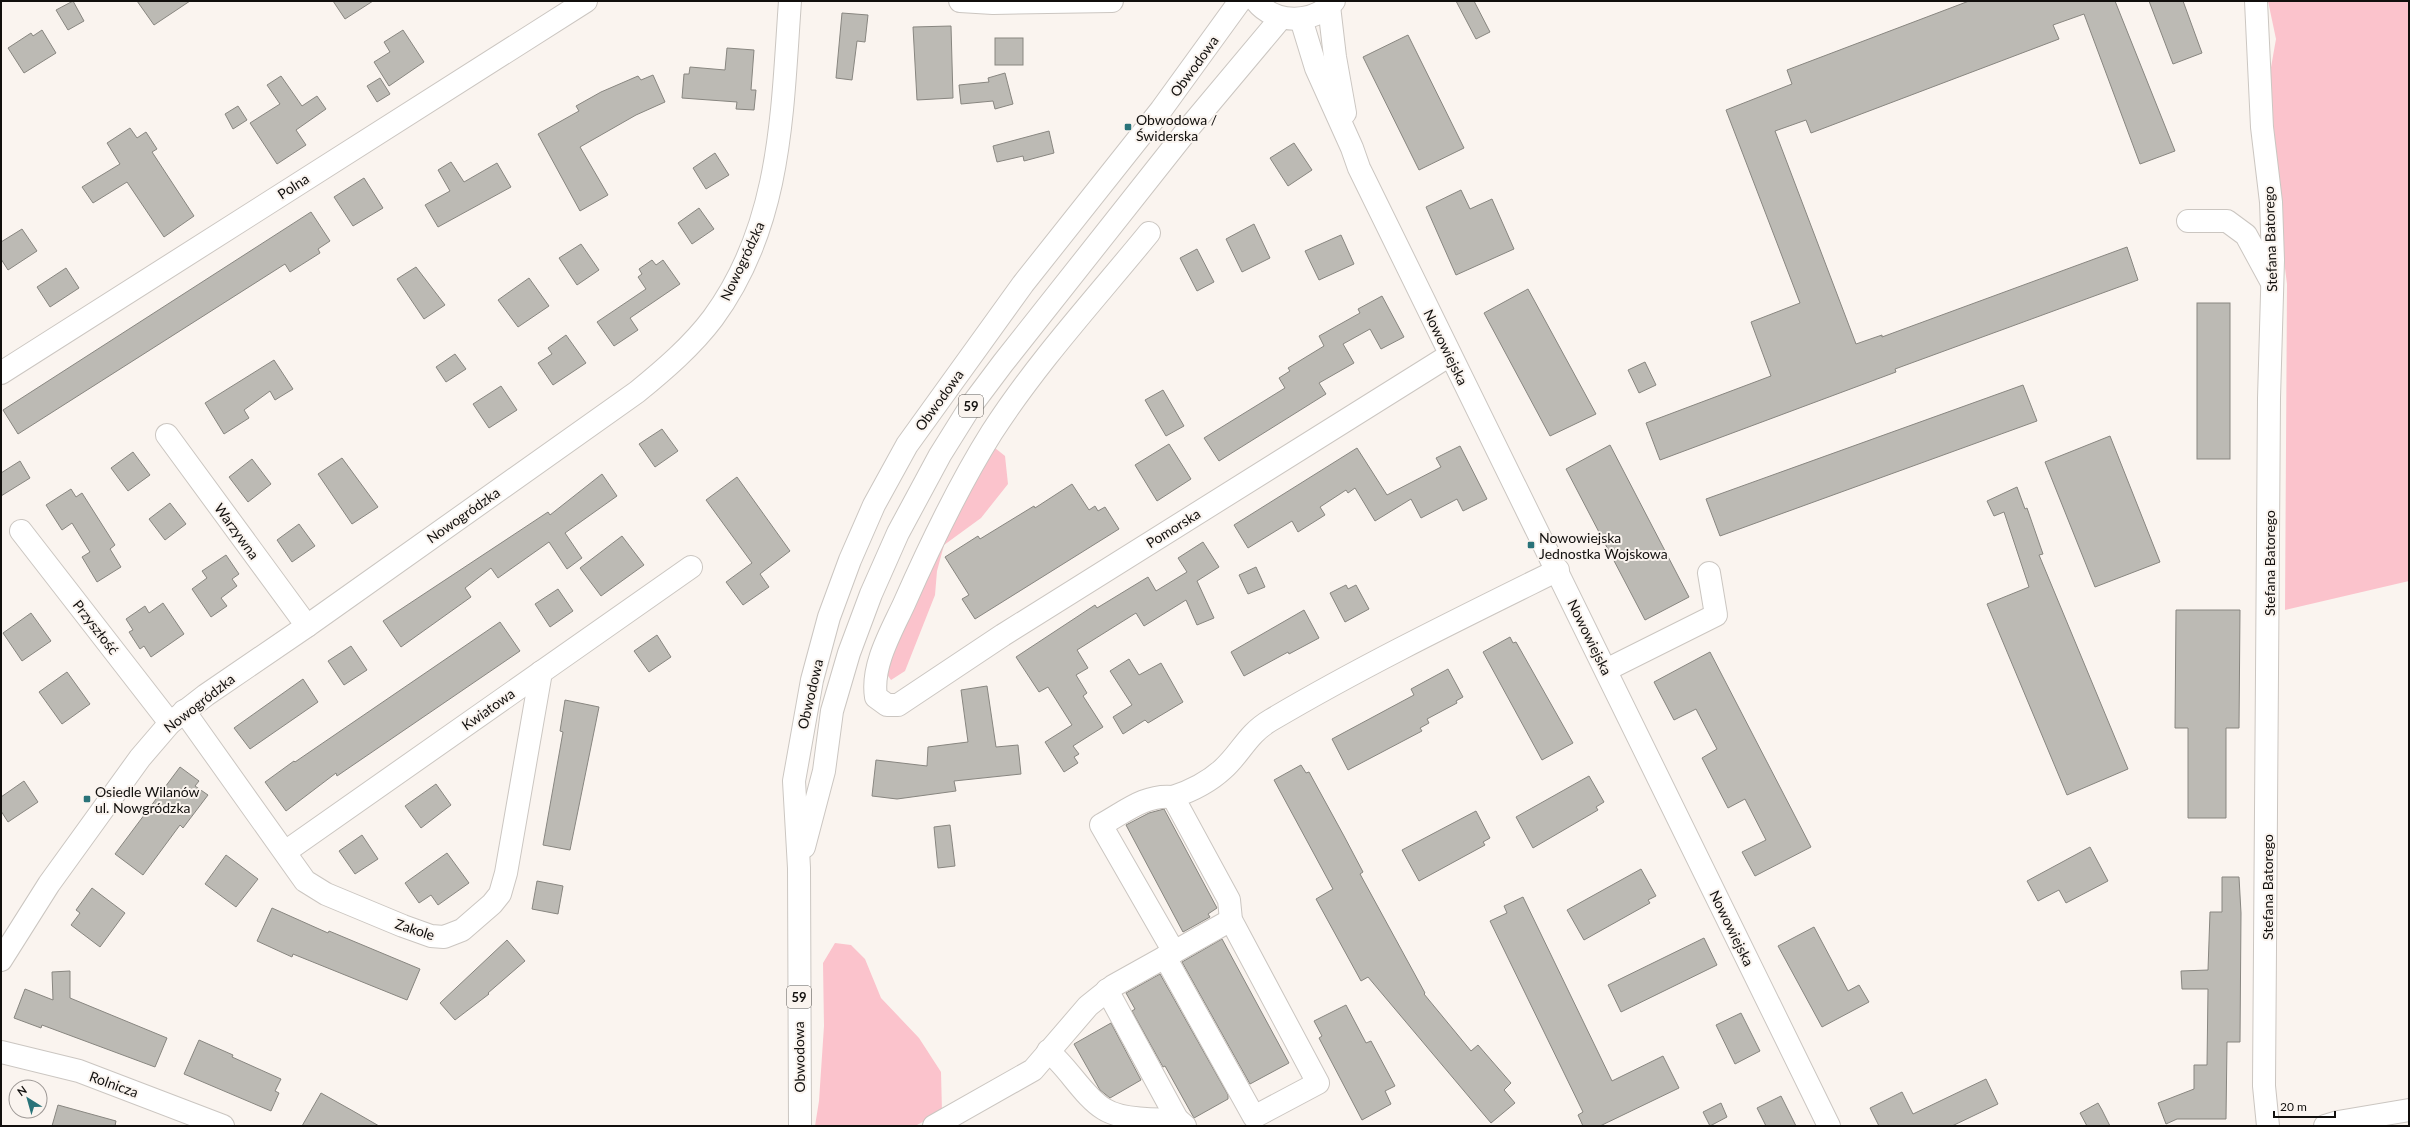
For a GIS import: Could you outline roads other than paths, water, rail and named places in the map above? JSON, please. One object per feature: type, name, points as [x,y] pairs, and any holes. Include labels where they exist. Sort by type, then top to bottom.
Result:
[{"type":"street","name":"Polna","points":[[1,373],[586,1]]},
{"type":"street","name":"Nowogródzka","points":[[1,960],[49,884],[140,758],[177,717],[308,626],[637,392],[674,360],[713,318],[730,291],[742,267],[769,198],[781,136],[790,1]]},
{"type":"street","points":[[960,1],[993,3],[1112,1]]},
{"type":"street","name":"Obwodowa","points":[[800,1126],[799,868],[794,781],[812,680],[829,617],[874,505],[907,445],[976,348],[1170,98],[1240,1]]},
{"type":"street","points":[[1256,1],[1261,8],[1291,18],[1316,15],[1332,4]]},
{"type":"street","name":"Stefana Batorego","points":[[2256,1],[2262,127],[2271,202],[2272,284],[2269,398],[2264,1086],[2268,1126]]},
{"type":"street","name":"Nowowiejska","points":[[1332,4],[1334,57],[1352,148]]},
{"type":"street","name":"Obwodowa","points":[[799,868],[824,771],[832,711],[849,653],[871,594],[898,533],[940,455],[970,408],[1003,363],[1188,129],[1291,18]]},
{"type":"street","name":"Nowowiejska","points":[[1291,18],[1316,68],[1352,148],[1359,168],[1450,355],[1558,570],[1829,1126]]},
{"type":"street","points":[[2188,221],[2228,221],[2246,234],[2272,284]]},
{"type":"street","name":"Pomorska","points":[[1149,233],[1030,378],[992,433],[931,544],[883,651],[874,684],[876,697],[886,705],[898,705],[1003,635],[1450,355]]},
{"type":"street","name":"Warzywna","points":[[167,435],[308,626]]},
{"type":"street","name":"Przyszłość","points":[[22,531],[177,717]]},
{"type":"street","name":"Kwiatowa","points":[[285,852],[691,567]]},
{"type":"street","points":[[1173,797],[1229,900],[1231,920],[1318,1083],[1254,1117],[1102,825],[1141,801],[1160,795],[1173,797],[1191,791],[1224,769],[1248,737],[1270,721],[1406,646],[1558,570]]},
{"type":"street","points":[[1606,670],[1716,615],[1709,572]]},
{"type":"street","name":"Zakole","points":[[177,717],[285,852],[305,881],[326,894],[431,936],[444,937],[462,930],[500,894],[506,873],[541,672]]},
{"type":"street","points":[[934,1126],[1033,1070],[1088,1006],[1107,990],[1231,920]]},
{"type":"street","points":[[1107,990],[1181,1123]]},
{"type":"street","points":[[1048,1051],[1060,1061],[1104,1110],[1141,1120],[1181,1123]]},
{"type":"street","name":"Rolnicza","points":[[1,1052],[80,1071],[223,1126]]},
{"type":"street","points":[[2325,1126],[2338,1122],[2388,1120],[2409,1110]]},
{"type":"place","name":"Obwodowa / Świderska","points":[[1128,127]]},
{"type":"place","name":"Nowowiejska Jednostka Wojskowa","points":[[1531,545]]},
{"type":"place","name":"Osiedle Wilanów ul. Nowgródzka","points":[[87,799]]}]
